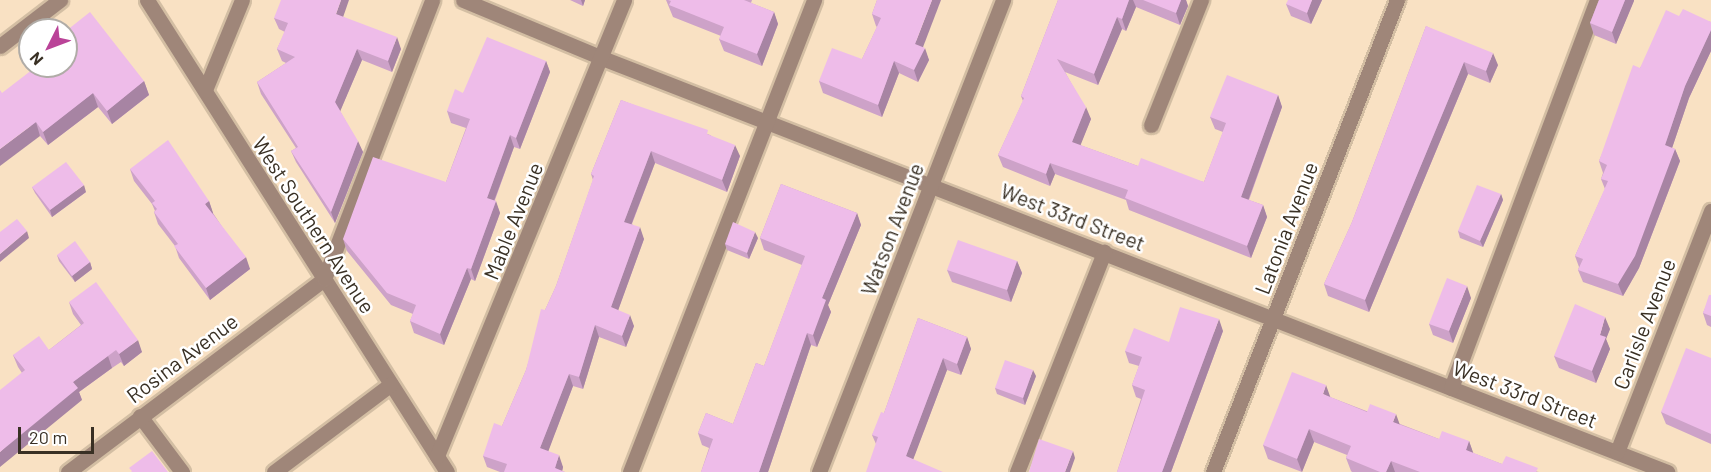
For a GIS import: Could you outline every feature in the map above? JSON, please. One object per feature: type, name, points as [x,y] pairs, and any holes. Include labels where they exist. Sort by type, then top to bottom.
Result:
[{"type":"street","points":[[0,46],[60,0]]},
{"type":"street","name":"West Southern Avenue","points":[[147,0],[447,472]]},
{"type":"street","points":[[205,90],[242,0]]},
{"type":"street","points":[[324,279],[432,0]]},
{"type":"street","name":"West 33rd Street","points":[[464,0],[602,58],[1667,472]]},
{"type":"street","name":"Mable Avenue","points":[[437,456],[624,0]]},
{"type":"street","points":[[630,472],[814,0]]},
{"type":"street","name":"Watson Avenue","points":[[819,472],[1003,0]]},
{"type":"street","points":[[1151,125],[1201,0]]},
{"type":"street","name":"Latonia Avenue","points":[[1213,472],[1397,0]]},
{"type":"street","points":[[1451,387],[1598,0]]},
{"type":"street","name":"Carlisle Avenue","points":[[1617,452],[1711,211]]},
{"type":"street","points":[[1017,472],[1104,252]]},
{"type":"street","name":"Rosina Avenue","points":[[68,472],[324,279]]},
{"type":"street","points":[[274,472],[391,384]]},
{"type":"street","points":[[140,416],[182,472]]},
{"type":"building","points":[[281,0],[341,0],[336,14],[397,37],[388,61],[357,49],[335,102],[358,141],[331,212],[291,151],[298,147],[257,82],[295,57],[277,49],[288,23],[274,18]]},
{"type":"building","points":[[668,0],[744,0],[774,12],[757,54],[719,39],[724,27],[669,5],[671,1]]},
{"type":"building","points":[[877,0],[932,0],[915,44],[925,48],[914,70],[894,61],[878,105],[819,81],[832,48],[862,59],[881,18],[872,14]]},
{"type":"building","points":[[1058,0],[1129,0],[1122,19],[1117,17],[1094,74],[1057,59],[1086,107],[1072,142],[1138,166],[1141,158],[1204,182],[1226,123],[1210,117],[1227,75],[1278,95],[1241,197],[1263,205],[1247,246],[1125,198],[1128,190],[1050,163],[1046,174],[998,155],[1024,98],[1021,96]]},
{"type":"building","points":[[1143,0],[1181,0],[1176,13]]},
{"type":"building","points":[[1288,0],[1312,0],[1307,13],[1286,4]]},
{"type":"building","points":[[1599,0],[1625,0],[1612,32],[1590,23]]},
{"type":"building","points":[[1683,9],[1711,22],[1711,30],[1685,86],[1665,145],[1675,149],[1635,256],[1618,284],[1578,270],[1583,259],[1575,256],[1608,181],[1601,179],[1607,165],[1599,161],[1633,65],[1640,68],[1666,10],[1679,16]]},
{"type":"building","points":[[90,12],[144,81],[107,111],[93,93],[43,132],[36,122],[0,149],[0,90],[2,93],[21,78],[78,78],[78,22]]},
{"type":"building","points":[[1426,26],[1493,53],[1486,71],[1464,62],[1365,300],[1324,284],[1352,222]]},
{"type":"building","points":[[487,37],[546,61],[516,138],[510,135],[487,198],[496,201],[471,269],[467,268],[440,334],[410,321],[416,305],[387,293],[343,239],[373,157],[446,182],[470,119],[447,111],[455,89],[463,93]]},
{"type":"building","points":[[621,100],[708,130],[707,134],[735,145],[722,180],[651,151],[624,222],[640,227],[611,307],[630,315],[622,336],[595,325],[579,377],[569,374],[540,448],[559,455],[555,468],[565,472],[504,472],[507,464],[483,456],[494,423],[502,426],[526,370],[541,309],[545,310],[556,286],[594,176],[591,174]]},
{"type":"building","points":[[168,140],[209,201],[205,204],[246,257],[206,288],[174,246],[178,244],[154,212],[157,209],[152,203],[155,201],[130,169]]},
{"type":"building","points":[[66,162],[84,185],[50,210],[32,187]]},
{"type":"building","points":[[781,184],[857,213],[822,298],[826,300],[813,335],[807,333],[759,472],[701,472],[713,439],[698,433],[706,413],[733,424],[756,363],[764,366],[805,256],[760,238]]},
{"type":"building","points":[[1477,185],[1501,194],[1480,241],[1458,231]]},
{"type":"building","points":[[17,219],[27,231],[0,254],[0,232]]},
{"type":"building","points":[[733,222],[755,232],[747,253],[725,244]]},
{"type":"building","points":[[958,240],[1017,261],[1007,290],[947,270]]},
{"type":"building","points":[[75,241],[90,262],[72,276],[57,255]]},
{"type":"building","points":[[1447,278],[1467,286],[1449,331],[1429,324]]},
{"type":"building","points":[[96,282],[138,340],[119,354],[116,350],[73,382],[78,388],[0,452],[0,390],[25,370],[13,355],[39,336],[49,350],[84,323],[69,302]]},
{"type":"building","points":[[1709,295],[1711,295],[1711,316],[1703,313]]},
{"type":"building","points":[[1575,304],[1605,317],[1600,335],[1606,337],[1592,371],[1554,356]]},
{"type":"building","points":[[1180,307],[1219,319],[1162,472],[1117,472],[1145,390],[1132,385],[1142,357],[1125,351],[1134,328],[1169,342]]},
{"type":"building","points":[[918,318],[967,337],[957,364],[943,358],[906,456],[943,472],[866,472],[878,437],[872,435],[881,412],[884,413]]},
{"type":"building","points":[[1686,348],[1711,358],[1711,434],[1661,412]]},
{"type":"building","points":[[1005,360],[1033,370],[1023,398],[995,388]]},
{"type":"building","points":[[1292,372],[1326,385],[1323,394],[1367,412],[1370,404],[1396,414],[1393,422],[1439,439],[1442,431],[1469,441],[1466,450],[1502,464],[1506,456],[1538,468],[1536,472],[1420,472],[1391,461],[1386,472],[1380,472],[1346,458],[1351,446],[1309,429],[1297,459],[1263,445]]},
{"type":"building","points":[[1039,439],[1073,451],[1065,472],[1029,472]]},
{"type":"building","points":[[152,451],[168,472],[131,472],[129,468]]}]
